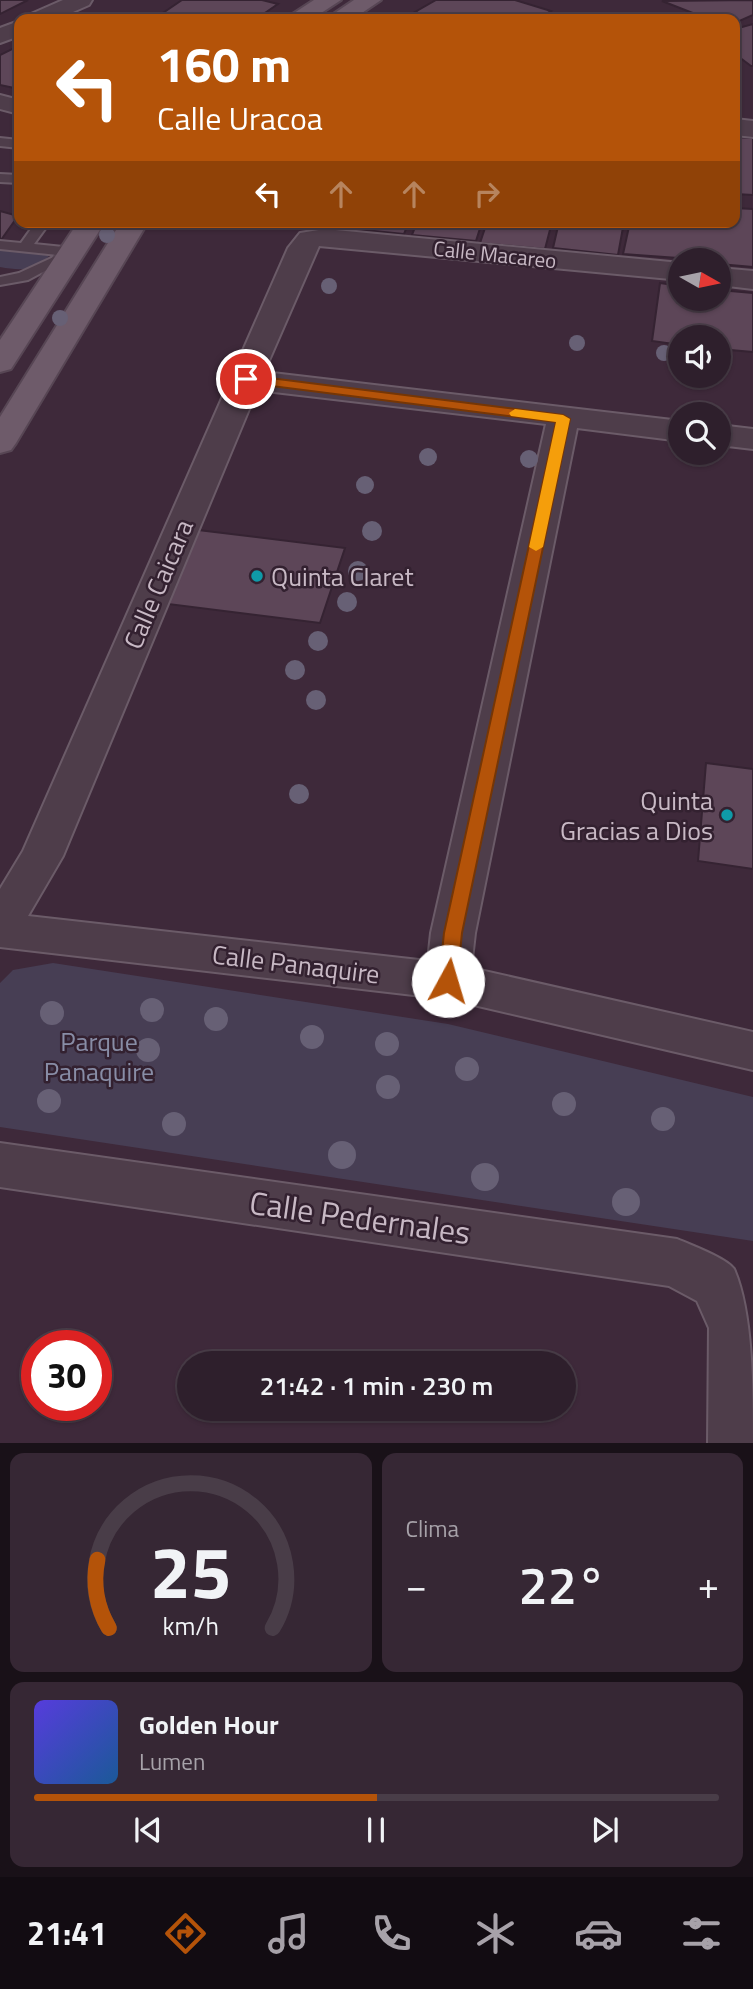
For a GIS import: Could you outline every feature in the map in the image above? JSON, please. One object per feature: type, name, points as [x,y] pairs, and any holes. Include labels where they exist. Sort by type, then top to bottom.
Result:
[{"type":"main road","points":[[305,14],[330,0]]},
{"type":"main road","points":[[346,14],[370,0]]},
{"type":"main road","points":[[0,363],[88,228]]},
{"type":"main road","points":[[0,443],[131,228]]},
{"type":"street","points":[[50,14],[81,0]]},
{"type":"street","name":"Calle Macareo","points":[[310,239],[325,237],[668,271]]},
{"type":"street","name":"Calle Caicara","points":[[0,928],[42,856],[302,248],[310,239]]},
{"type":"street","points":[[732,278],[753,280]]},
{"type":"street","points":[[246,379],[668,430]]},
{"type":"street","points":[[448,981],[453,933],[563,419]]},
{"type":"street","points":[[731,436],[753,439]]},
{"type":"street","name":"Calle Panaquire","points":[[0,928],[448,981],[753,1051]]},
{"type":"street","name":"Calle Pedernales","points":[[0,1165],[677,1264],[715,1284],[734,1328],[734,1443]]},
{"type":"lane","points":[[25,247],[39,228]]},
{"type":"lane","points":[[0,244],[73,252]]},
{"type":"lane","points":[[0,281],[32,274],[73,252]]},
{"type":"green space","points":[[0,249],[52,253],[34,266],[15,269],[0,267]]},
{"type":"green space","name":"Parque Panaquire","points":[[53,963],[448,1024],[753,1097],[753,1241],[0,1127],[0,983],[13,970]]},
{"type":"building","points":[[0,0],[28,0],[0,14]]},
{"type":"building","points":[[182,0],[262,0],[278,4],[263,14],[161,14]]},
{"type":"building","points":[[436,0],[515,0],[551,11],[546,14],[415,12]]},
{"type":"building","points":[[753,0],[753,15],[740,21],[740,14],[695,14],[662,1]]},
{"type":"building","points":[[753,24],[753,66],[740,58],[740,28]]},
{"type":"building","points":[[14,50],[14,88],[0,85],[0,55]]},
{"type":"building","points":[[740,137],[753,138],[753,195],[740,194]]},
{"type":"building","points":[[740,208],[753,209],[753,267],[732,265],[732,248],[668,248],[668,257],[623,254],[629,228],[740,228]]},
{"type":"building","points":[[0,211],[14,215],[14,222],[0,240]]},
{"type":"building","points":[[344,228],[406,228],[404,234]]},
{"type":"building","points":[[415,228],[480,228],[476,241],[412,235]]},
{"type":"building","points":[[485,228],[550,228],[545,249],[480,243]]},
{"type":"building","points":[[558,228],[623,228],[618,255],[553,248]]},
{"type":"building","points":[[660,283],[668,284],[668,312],[732,312],[732,291],[753,293],[753,352],[731,350],[731,325],[668,325],[668,343],[652,341]]},
{"type":"building","name":"Quinta Claret","points":[[198,530],[345,548],[320,623],[168,604]]},
{"type":"building","name":"Quinta Gracias a Dios","points":[[706,763],[753,769],[753,869],[698,861]]},
{"type":"slow traffic","points":[[515,413],[563,419],[536,547]]},
{"type":"place","name":"Quinta Claret","points":[[257,576]]},
{"type":"place","name":"Quinta Gracias a Dios","points":[[727,815]]},
{"type":"route","points":[[246,379],[563,419],[453,933],[448,981]]}]
